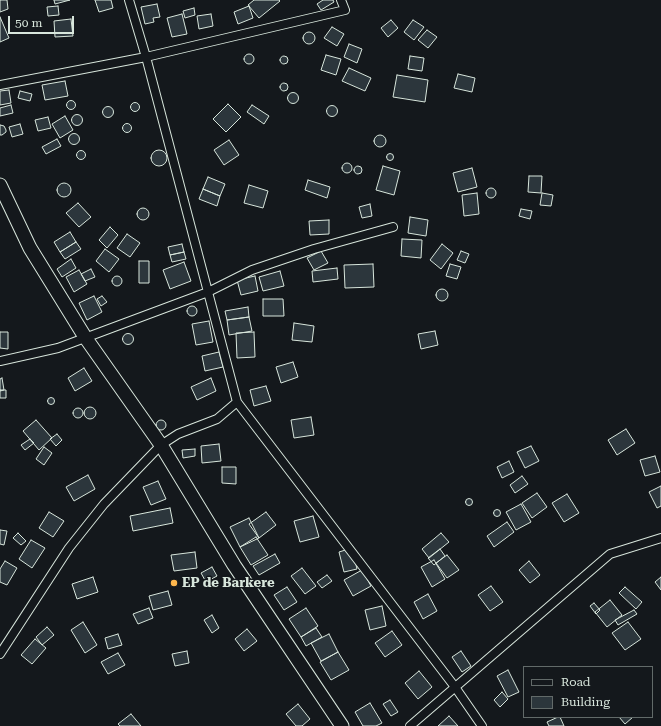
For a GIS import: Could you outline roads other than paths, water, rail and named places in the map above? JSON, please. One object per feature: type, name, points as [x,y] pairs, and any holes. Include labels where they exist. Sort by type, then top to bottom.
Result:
[{"type":"main road","points":[[0,185],[30,248],[85,338],[161,446],[234,565],[342,726]]},
{"type":"street","points":[[129,0],[146,57],[237,402],[455,687],[482,726]]},
{"type":"street","points":[[0,85],[146,57],[345,10],[341,0]]},
{"type":"street","points":[[0,362],[58,348],[208,292],[252,270],[314,249],[393,227]]},
{"type":"street","points":[[0,654],[70,548],[104,504],[161,446],[178,434],[217,419],[237,402]]},
{"type":"street","points":[[410,726],[610,554],[661,538]]},
{"type":"place","name":"EP de Barkere","points":[[174,583]]}]
